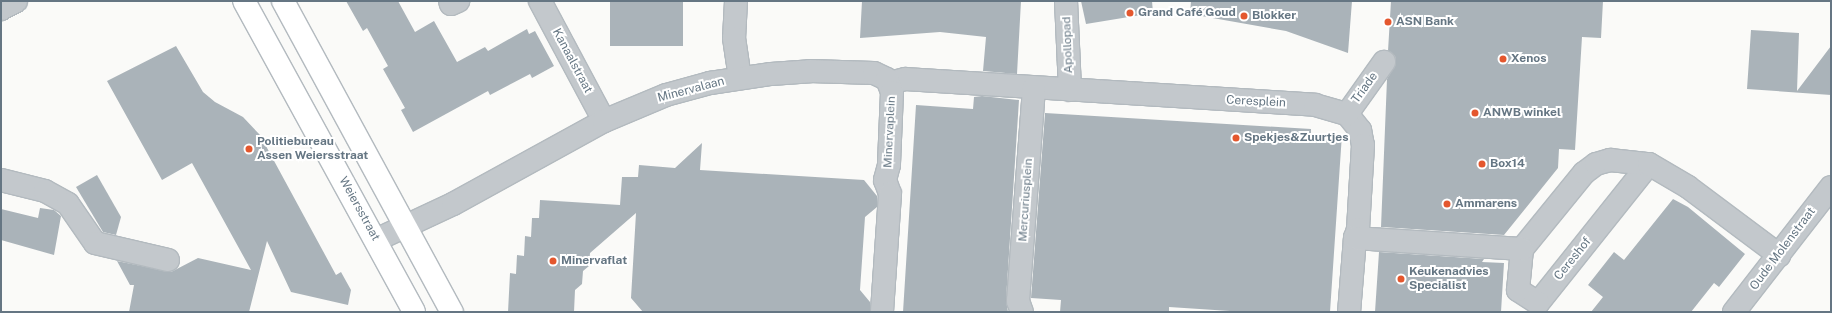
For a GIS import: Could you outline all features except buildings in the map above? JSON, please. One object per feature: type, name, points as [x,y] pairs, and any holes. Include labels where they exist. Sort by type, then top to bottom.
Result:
[{"type":"main road","name":"Weiersstraat","points":[[244,1],[414,312]]},
{"type":"main road","points":[[283,1],[452,312]]},
{"type":"street","points":[[1,9],[16,1]]},
{"type":"street","points":[[450,1],[451,4],[458,1]]},
{"type":"street","name":"Kanaalstraat","points":[[540,1],[604,121]]},
{"type":"street","points":[[736,1],[734,38],[740,78]]},
{"type":"street","name":"Apollopad","points":[[1066,1],[1070,90]]},
{"type":"street","name":"Triade","points":[[1346,114],[1384,62]]},
{"type":"street","name":"Minervalaan","points":[[376,240],[453,204],[604,121],[666,95],[710,83],[740,78],[810,71],[851,72],[882,75],[890,83]]},
{"type":"street","points":[[890,83],[905,79],[1034,88]]},
{"type":"street","name":"Minervaplein","points":[[882,312],[890,194],[885,180],[889,165],[893,102],[890,83]]},
{"type":"street","name":"Ceresplein","points":[[1034,88],[1315,105],[1346,114]]},
{"type":"street","name":"Mercuriusplein","points":[[1022,312],[1018,301],[1034,88]]},
{"type":"street","points":[[1346,114],[1360,130],[1363,145],[1358,229],[1355,238],[1349,312]]},
{"type":"street","points":[[1355,238],[1522,249],[1584,173],[1596,164],[1610,160],[1649,164],[1688,187],[1780,255]]},
{"type":"street","name":"Cereshof","points":[[1522,249],[1518,290],[1538,303],[1649,164]]},
{"type":"street","points":[[1,180],[45,191],[68,204],[95,243],[168,260]]},
{"type":"street","name":"Oude Molenstraat","points":[[1734,312],[1780,255],[1831,187]]},
{"type":"place","name":"Grand Café Goud","points":[[1130,13]]},
{"type":"place","name":"Blokker","points":[[1244,16]]},
{"type":"place","name":"ASN Bank","points":[[1388,22]]},
{"type":"place","name":"Xenos","points":[[1503,59]]},
{"type":"place","name":"ANWB winkel","points":[[1475,113]]},
{"type":"place","name":"Spekjes&Zuurtjes","points":[[1236,138]]},
{"type":"place","name":"Politiebureau Assen Weiersstraat","points":[[249,149]]},
{"type":"place","name":"Box14","points":[[1482,164]]},
{"type":"place","name":"Ammarens","points":[[1447,204]]},
{"type":"place","name":"Minervaflat","points":[[553,261]]},
{"type":"place","name":"Keukenadvies Specialist","points":[[1401,279]]}]
